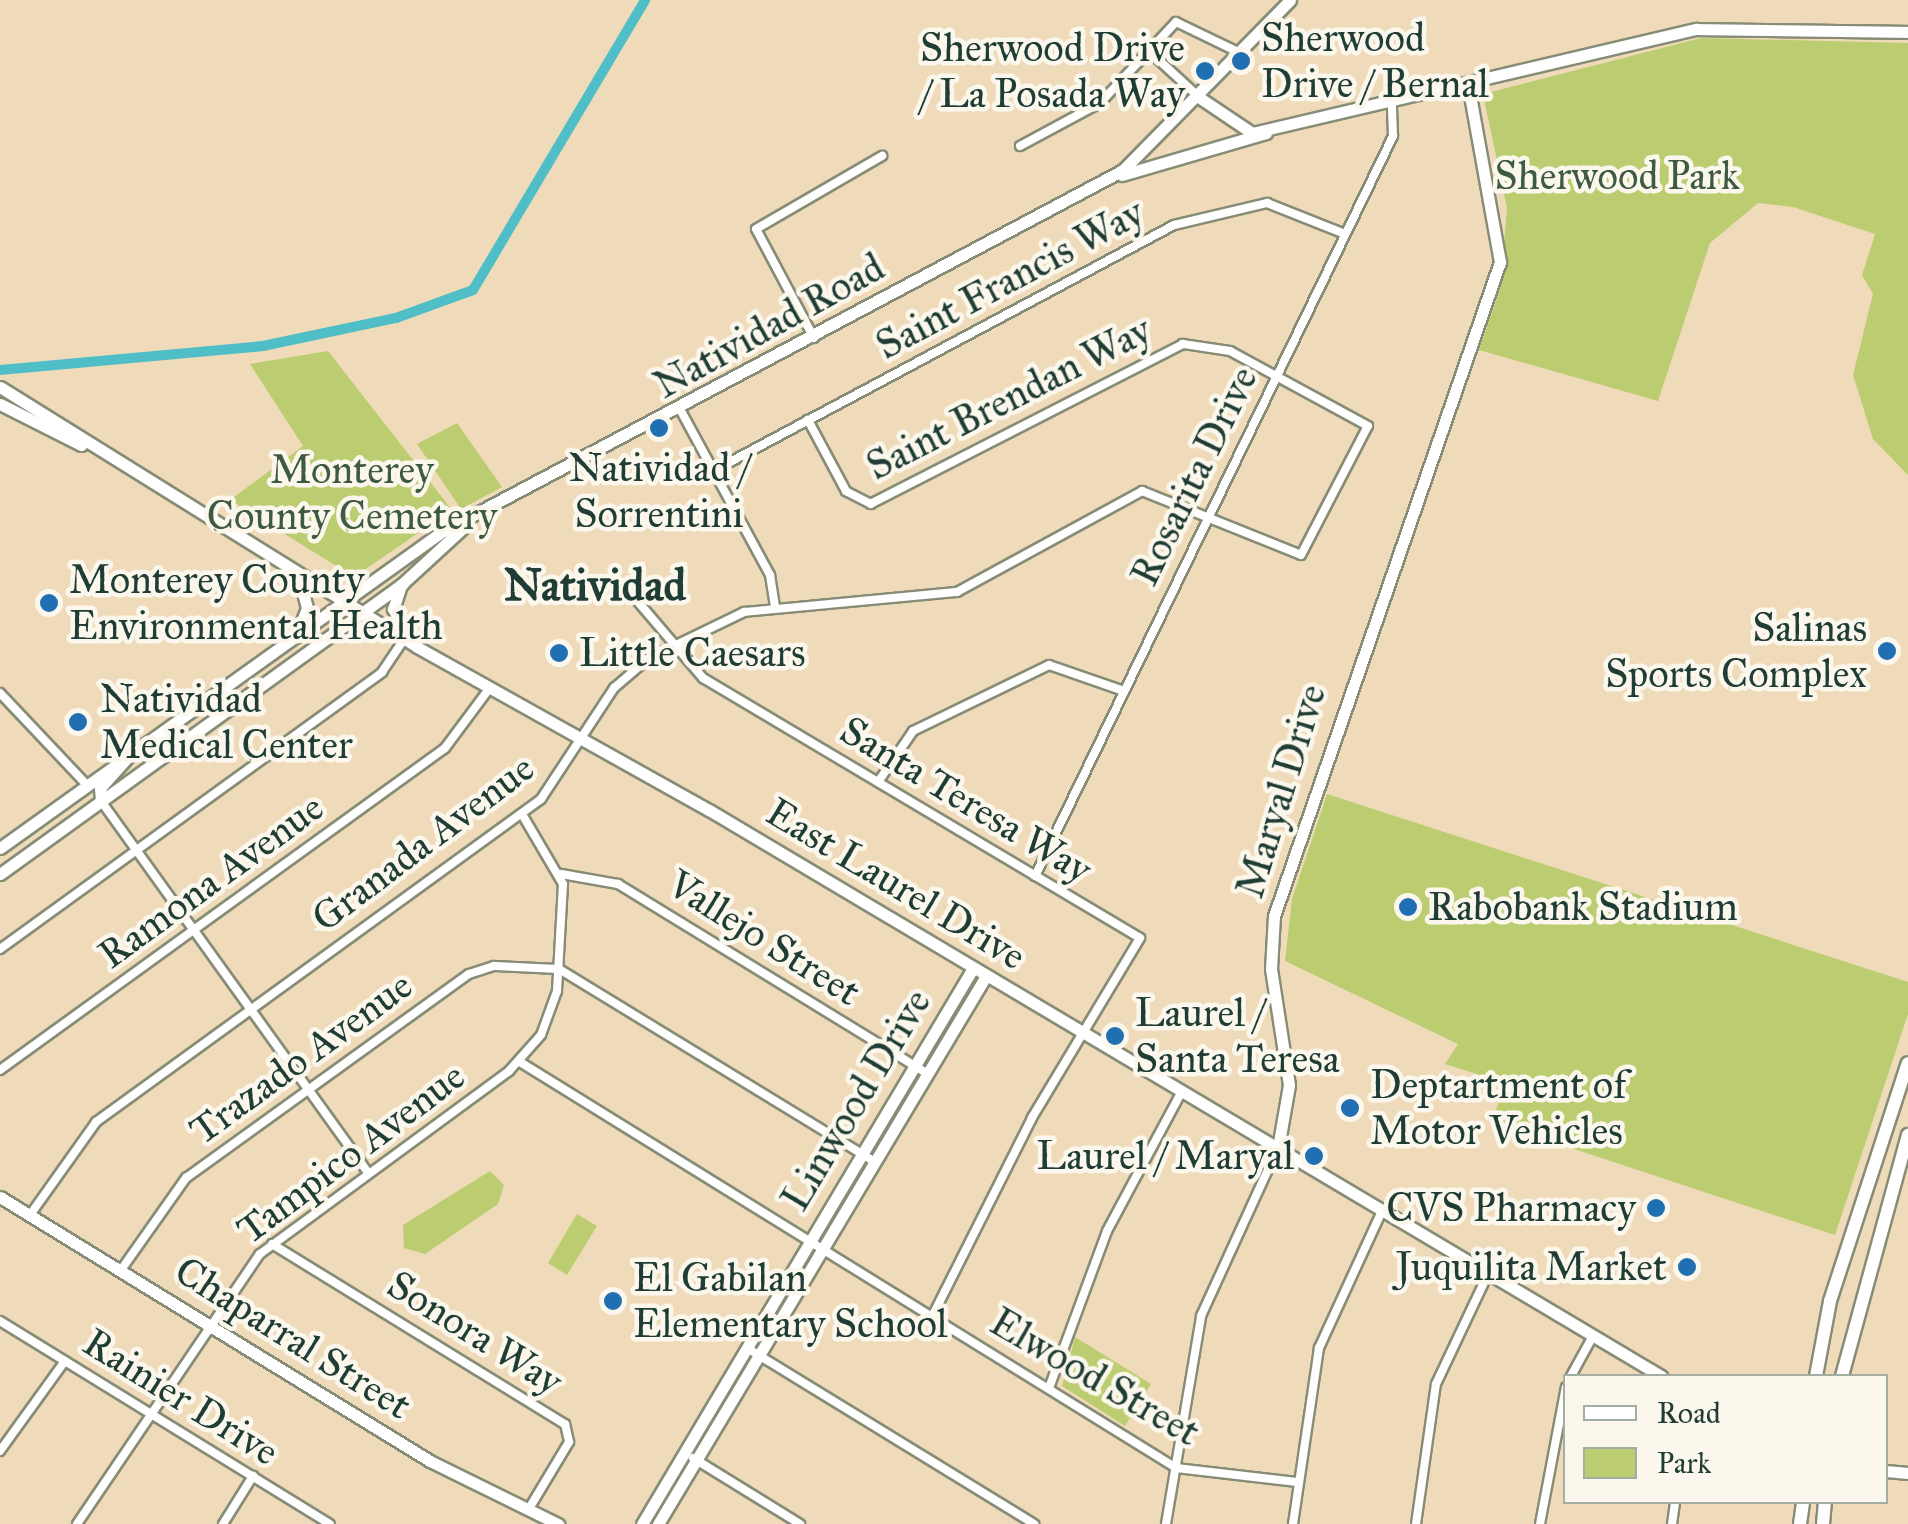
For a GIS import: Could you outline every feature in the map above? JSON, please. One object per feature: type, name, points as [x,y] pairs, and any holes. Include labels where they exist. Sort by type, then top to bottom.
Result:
[{"type":"main road","points":[[1104,181],[1200,98],[1290,0]]},
{"type":"main road","points":[[1104,181],[1266,131],[1698,29],[1908,32]]},
{"type":"main road","name":"Maryal Drive","points":[[1278,1148],[1290,1085],[1271,969],[1274,916],[1500,262],[1468,84]]},
{"type":"main road","points":[[1200,98],[1231,127],[1266,131]]},
{"type":"main road","name":"Natividad Road","points":[[0,848],[443,531],[464,526],[1104,181]]},
{"type":"main road","name":"East Laurel Drive","points":[[0,387],[95,451],[404,640],[973,968],[1658,1374]]},
{"type":"main road","name":"East Laurel Drive","points":[[4,408],[95,451]]},
{"type":"main road","name":"Natividad Road","points":[[0,874],[403,583],[464,526]]},
{"type":"main road","points":[[297,634],[307,608],[298,574]]},
{"type":"main road","points":[[403,583],[393,609],[417,647]]},
{"type":"main road","points":[[101,801],[100,788],[135,750]]},
{"type":"main road","name":"Linwood Drive","points":[[658,1524],[822,1250],[915,1066],[973,968]]},
{"type":"main road","name":"Linwood Drive","points":[[642,1524],[810,1242],[927,1073],[986,976]]},
{"type":"main road","points":[[1816,1374],[1830,1301],[1908,1063]]},
{"type":"main road","points":[[1843,1374],[1908,1135]]},
{"type":"main road","name":"Chaparral Street","points":[[0,1196],[448,1472],[530,1507],[558,1524]]},
{"type":"street","points":[[1020,146],[1100,103],[1176,22],[1240,53]]},
{"type":"street","points":[[1149,51],[1200,98]]},
{"type":"street","name":"Rosarita Drive","points":[[1035,876],[1394,131],[1392,100]]},
{"type":"street","points":[[814,338],[756,229],[882,156]]},
{"type":"street","name":"Saint Francis Way","points":[[714,470],[1184,222],[1267,202],[1345,234]]},
{"type":"street","name":"Saint Brendan Way","points":[[808,420],[846,491],[871,504],[1168,348],[1215,346],[1277,374]]},
{"type":"street","name":"Granada Avenue","points":[[30,1215],[91,1126],[522,814],[581,743],[621,680],[730,615],[950,595],[1132,493],[1166,493],[1298,556],[1335,499],[1368,422],[1277,374]]},
{"type":"street","points":[[681,411],[770,575],[775,608]]},
{"type":"street","name":"Santa Teresa Way","points":[[639,603],[698,674],[1140,938],[1083,1033]]},
{"type":"street","points":[[0,949],[382,672],[404,640]]},
{"type":"street","points":[[878,782],[912,731],[1049,665],[1124,691]]},
{"type":"street","name":"Ramona Avenue","points":[[0,1070],[445,748],[489,689]]},
{"type":"street","points":[[0,693],[57,744],[86,784]]},
{"type":"street","points":[[101,801],[368,1172]]},
{"type":"street","points":[[522,814],[562,874]]},
{"type":"street","name":"Tampico Avenue","points":[[77,1524],[156,1416],[211,1326],[272,1244],[520,1062],[547,1024],[559,969],[562,874]]},
{"type":"street","name":"Vallejo Street","points":[[562,874],[618,884],[927,1073]]},
{"type":"street","points":[[559,969],[868,1158]]},
{"type":"street","name":"Trazado Avenue","points":[[121,1270],[176,1187],[469,974],[559,969]]},
{"type":"street","points":[[932,1317],[1083,1033]]},
{"type":"street","name":"Elwood Street","points":[[520,1062],[1176,1468],[1297,1482]]},
{"type":"street","points":[[1049,1388],[1108,1231],[1182,1092]]},
{"type":"street","name":"Maryal Drive","points":[[1166,1524],[1207,1295],[1278,1148]]},
{"type":"street","points":[[1293,1524],[1324,1333],[1382,1211]]},
{"type":"street","name":"Sonora Way","points":[[272,1244],[565,1424],[569,1442],[530,1507]]},
{"type":"street","points":[[1416,1524],[1436,1384],[1488,1274]]},
{"type":"street","name":"Rainier Drive","points":[[0,1321],[330,1524]]},
{"type":"street","points":[[1571,1374],[1592,1336]]},
{"type":"street","points":[[747,1348],[1034,1524]]},
{"type":"street","points":[[0,1450],[65,1361]]},
{"type":"street","points":[[1540,1524],[1563,1403]]},
{"type":"street","points":[[684,1453],[800,1524]]},
{"type":"street","points":[[223,1524],[252,1476]]},
{"type":"green space","name":"Sherwood Park","points":[[1701,38],[1908,43],[1908,475],[1873,439],[1853,375],[1873,294],[1862,275],[1875,234],[1793,207],[1758,203],[1710,243],[1658,401],[1479,350],[1500,290],[1507,208],[1483,94]]},
{"type":"green space","name":"Monterey County Cemetery","points":[[328,351],[452,510],[354,577],[230,500],[303,446],[250,364]]},
{"type":"green space","points":[[457,423],[502,487],[461,509],[417,444]]},
{"type":"green space","points":[[1327,794],[1908,982],[1908,1014],[1835,1235],[1492,1122],[1505,1083],[1445,1064],[1458,1044],[1285,961],[1292,899]]},
{"type":"green space","points":[[490,1171],[504,1185],[498,1204],[425,1254],[404,1248],[403,1225]]},
{"type":"green space","points":[[577,1214],[597,1226],[567,1275],[548,1263]]},
{"type":"green space","points":[[1075,1337],[1151,1384],[1125,1426],[1062,1386]]},
{"type":"waterway","points":[[0,370],[263,346],[396,318],[473,290],[645,0]]},
{"type":"place","name":"Sherwood Drive / Bernal","points":[[1241,61]]},
{"type":"place","name":"Sherwood Drive / La Posada Way","points":[[1205,71]]},
{"type":"place","name":"Natividad / Sorrentini","points":[[659,428]]},
{"type":"place","name":"Monterey County Environmental Health","points":[[49,603]]},
{"type":"place","name":"Salinas Sports Complex","points":[[1887,651]]},
{"type":"place","name":"Little Caesars","points":[[559,653]]},
{"type":"place","name":"Natividad Medical Center","points":[[78,722]]},
{"type":"place","name":"Rabobank Stadium","points":[[1408,907]]},
{"type":"place","name":"Laurel / Santa Teresa","points":[[1115,1036]]},
{"type":"place","name":"Deptartment of Motor Vehicles","points":[[1350,1108]]},
{"type":"place","name":"Laurel / Maryal","points":[[1314,1156]]},
{"type":"place","name":"CVS Pharmacy","points":[[1656,1208]]},
{"type":"place","name":"Juquilita Market","points":[[1687,1267]]},
{"type":"place","name":"El Gabilan Elementary School","points":[[613,1301]]},
{"type":"district","name":"Natividad","points":[[595,585]]}]
